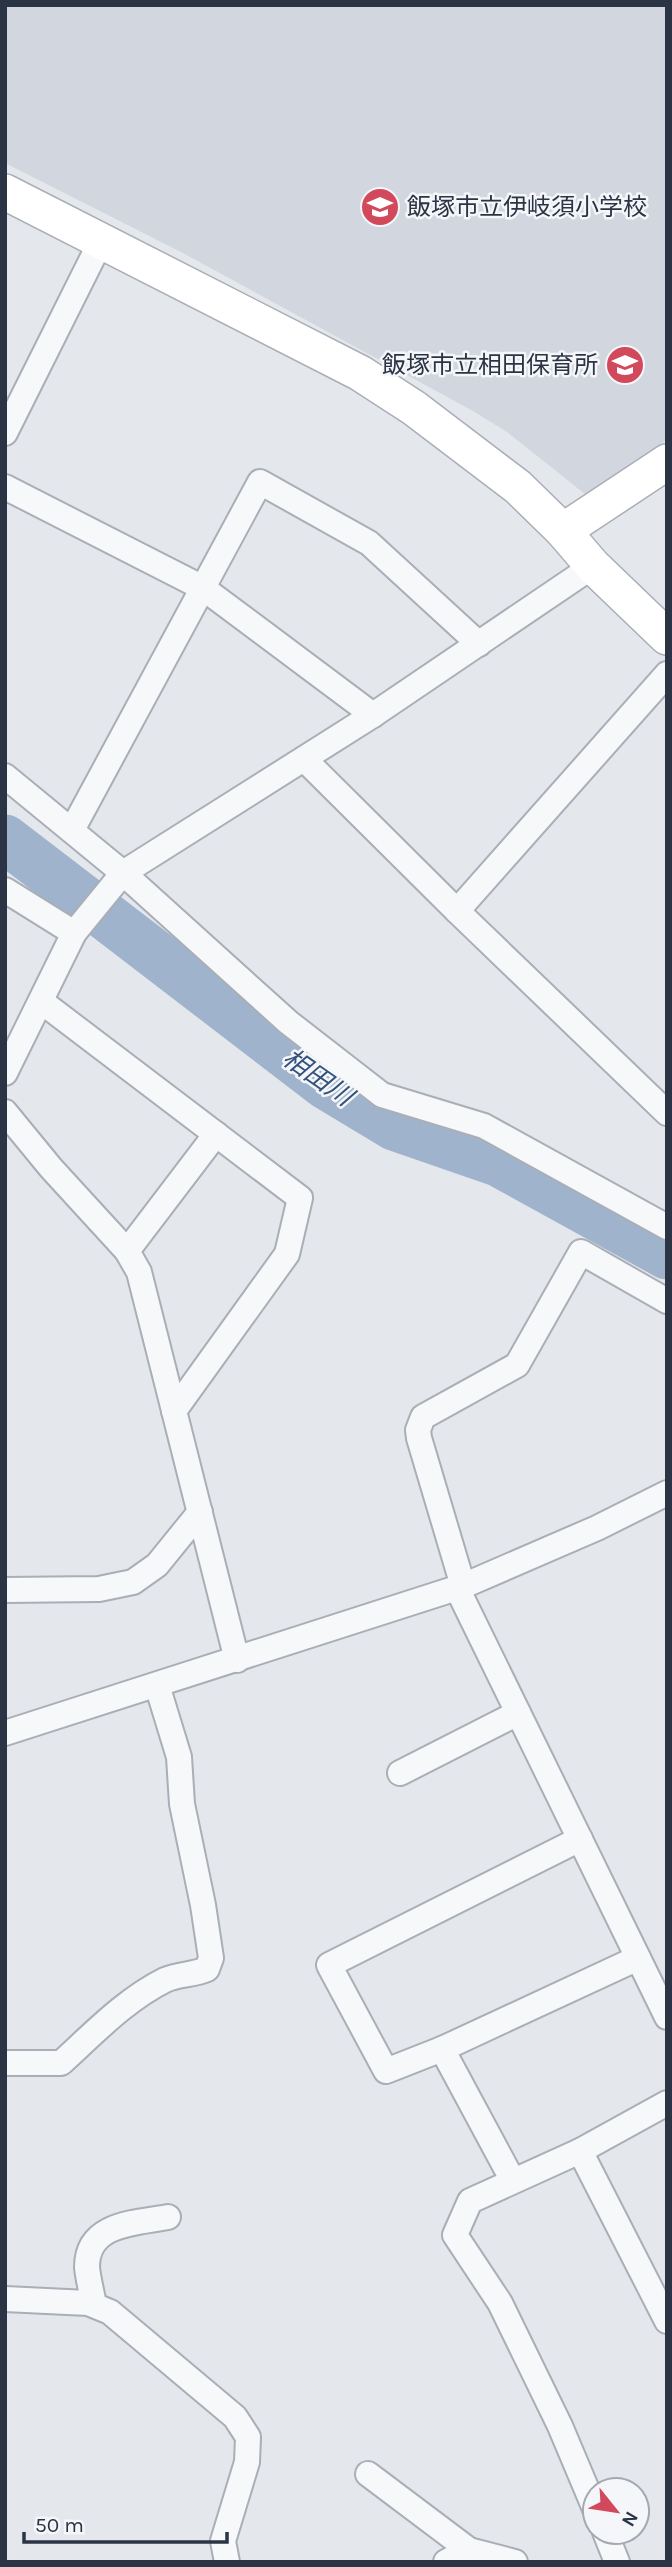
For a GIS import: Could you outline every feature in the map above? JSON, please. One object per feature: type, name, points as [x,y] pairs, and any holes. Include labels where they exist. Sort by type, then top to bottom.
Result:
[{"type":"street","points":[[5,192],[360,373],[443,429],[518,487],[563,531],[593,566],[667,637]]},
{"type":"street","points":[[5,433],[101,241]]},
{"type":"street","points":[[563,531],[667,462]]},
{"type":"street","points":[[72,830],[260,481],[369,543],[479,644]]},
{"type":"street","points":[[5,487],[203,588],[373,715]]},
{"type":"street","points":[[5,1073],[74,933],[123,873],[373,715],[593,566]]},
{"type":"street","points":[[457,911],[667,674]]},
{"type":"street","points":[[304,759],[667,1114]]},
{"type":"street","points":[[5,776],[123,873],[288,1022],[382,1095],[484,1126],[667,1227]]},
{"type":"street","points":[[5,890],[74,933]]},
{"type":"street","points":[[42,1002],[300,1198],[287,1254],[174,1411]]},
{"type":"street","points":[[5,1112],[51,1168],[127,1251],[139,1272],[237,1660]]},
{"type":"street","points":[[127,1251],[216,1134]]},
{"type":"street","points":[[667,1301],[581,1252],[517,1365],[423,1417],[418,1430],[460,1587],[518,1713],[667,2017]]},
{"type":"street","points":[[5,1733],[460,1587],[597,1528],[667,1493]]},
{"type":"street","points":[[5,1590],[99,1589],[134,1581],[157,1565],[200,1512]]},
{"type":"street","points":[[5,2063],[61,2063],[140,1993],[169,1978],[197,1974],[207,1969],[211,1958],[182,1804],[179,1756],[157,1685]]},
{"type":"street","points":[[400,1773],[518,1713]]},
{"type":"street","points":[[580,1839],[329,1965],[386,2071],[442,2049],[638,1958]]},
{"type":"street","points":[[442,2049],[513,2181]]},
{"type":"street","points":[[581,2476],[560,2426],[500,2303],[455,2235],[470,2200],[580,2151],[667,2103]]},
{"type":"street","points":[[580,2151],[667,2321]]},
{"type":"street","points":[[94,2305],[87,2266],[98,2236],[110,2228],[168,2217]]},
{"type":"street","points":[[5,2299],[64,2300],[94,2305],[110,2312],[235,2417],[248,2437],[247,2462],[223,2541],[227,2562]]},
{"type":"street","points":[[368,2473],[469,2550],[515,2562]]},
{"type":"street","points":[[446,2562],[469,2550]]},
{"type":"shaded area","name":"飯塚市立伊岐須小学校","points":[[5,5],[667,5],[667,440],[585,494],[507,432],[473,411],[181,252],[5,163]]},
{"type":"waterway","name":"相田川","points":[[5,839],[326,1085],[394,1126],[498,1162],[667,1255]]},
{"type":"place","name":"飯塚市立伊岐須小学校","points":[[380,207]]},
{"type":"place","name":"飯塚市立相田保育所","points":[[625,365]]}]
